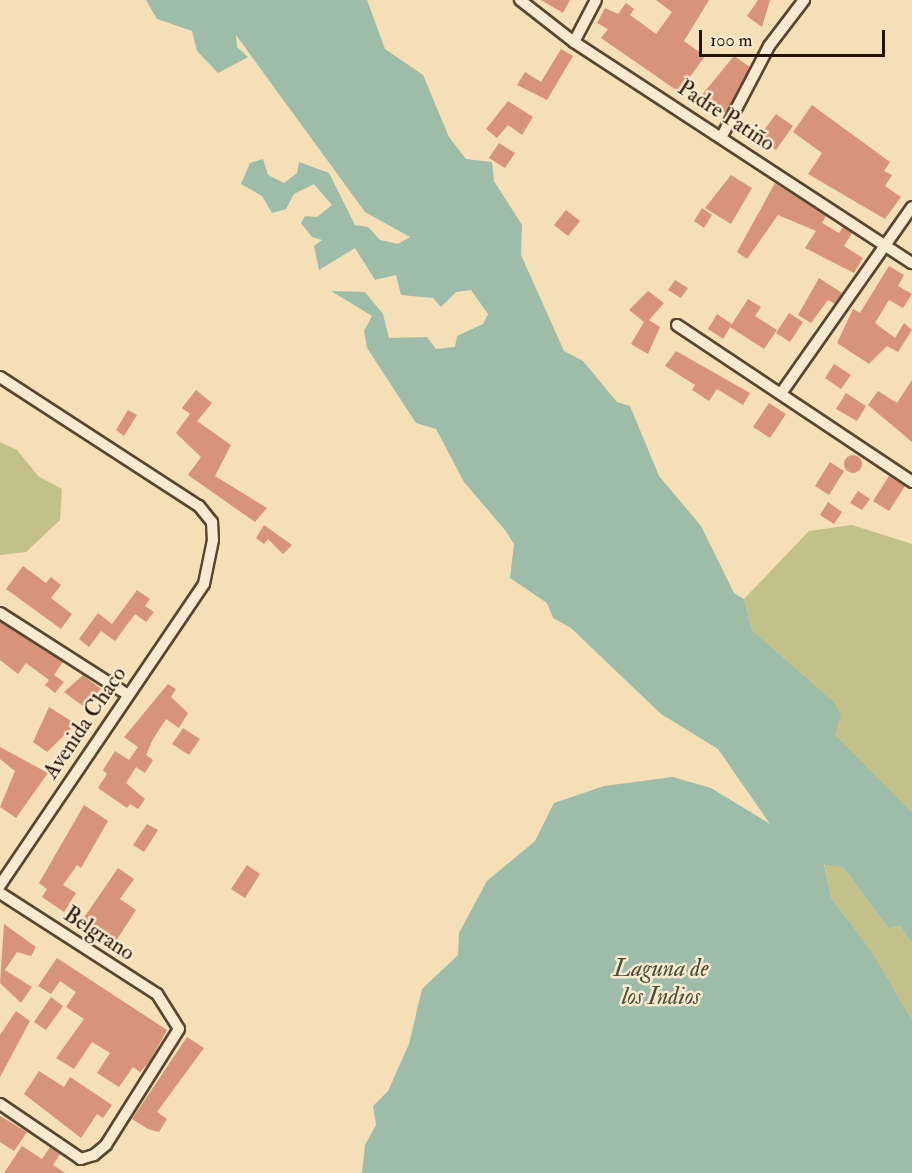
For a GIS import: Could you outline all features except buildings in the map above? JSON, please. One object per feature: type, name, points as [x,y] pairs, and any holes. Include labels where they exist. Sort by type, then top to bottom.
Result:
[{"type":"street","name":"Padre Patiño","points":[[520,0],[574,42],[722,136],[912,263]]},
{"type":"street","points":[[574,42],[596,0]]},
{"type":"street","points":[[722,136],[769,46],[804,0]]},
{"type":"street","points":[[782,392],[912,207]]},
{"type":"street","points":[[676,325],[782,392],[912,482]]},
{"type":"street","name":"Avenida Chaco","points":[[0,377],[199,506],[212,522],[204,584],[0,885]]},
{"type":"street","points":[[0,614],[128,695]]},
{"type":"street","name":"Belgrano","points":[[0,893],[157,994],[172,1012],[179,1029],[172,1044],[106,1144],[81,1159],[0,1104]]},
{"type":"shaded area","points":[[0,442],[17,450],[38,476],[62,489],[60,520],[26,552],[0,555]]},
{"type":"shaded area","points":[[852,525],[912,544],[912,812],[834,735],[833,701],[752,630],[744,599],[809,531]]},
{"type":"shaded area","points":[[824,863],[844,868],[889,929],[900,926],[912,943],[912,1020],[871,950],[831,898]]},
{"type":"water","name":"Laguna de los Indios","points":[[146,0],[367,0],[385,49],[423,75],[449,137],[466,159],[492,162],[494,181],[522,225],[521,255],[564,351],[583,361],[617,402],[630,406],[659,476],[701,526],[734,593],[744,599],[752,630],[833,701],[841,714],[835,735],[912,812],[912,943],[900,926],[889,929],[844,868],[824,864],[831,898],[871,950],[912,1020],[912,1173],[362,1173],[365,1145],[376,1125],[373,1106],[388,1091],[409,1044],[422,989],[458,955],[459,933],[487,881],[535,841],[554,803],[604,786],[673,777],[711,788],[770,824],[718,749],[661,714],[571,628],[553,618],[547,603],[510,578],[514,544],[464,482],[436,429],[416,423],[367,348],[364,331],[372,316],[331,291],[365,292],[383,314],[389,338],[427,337],[436,349],[455,347],[457,336],[483,324],[488,314],[471,290],[456,292],[441,307],[433,298],[401,295],[396,275],[375,280],[355,248],[319,270],[314,246],[322,240],[312,237],[301,223],[305,216],[317,217],[332,205],[314,184],[294,194],[286,209],[272,213],[262,196],[241,184],[250,163],[263,159],[268,175],[284,183],[297,173],[299,162],[329,173],[355,225],[368,227],[380,240],[398,244],[410,237],[365,212],[236,35],[237,47],[248,57],[218,73],[197,51],[192,31],[157,19]]}]
